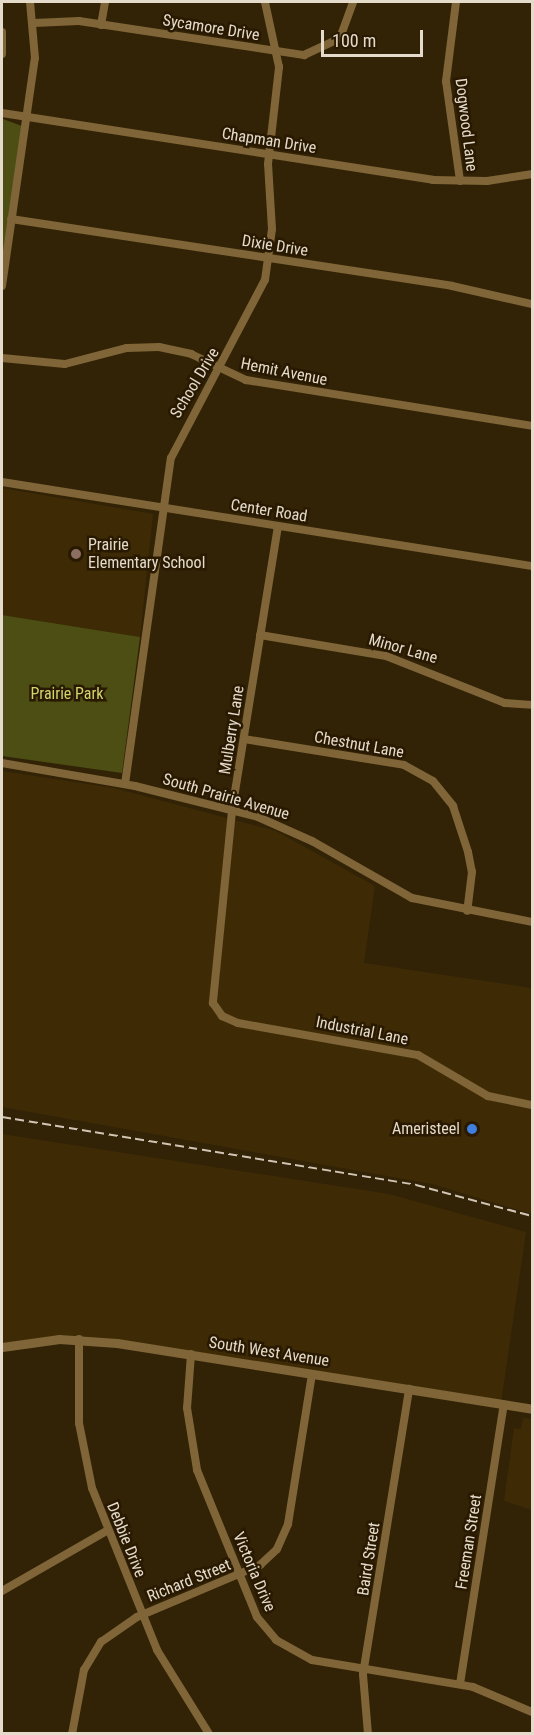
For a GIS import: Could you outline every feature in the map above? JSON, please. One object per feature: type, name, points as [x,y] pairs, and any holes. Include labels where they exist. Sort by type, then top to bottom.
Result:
[{"type":"street","points":[[2,286],[27,117],[34,23],[30,2]]},
{"type":"street","points":[[101,25],[105,2]]},
{"type":"street","name":"School Drive","points":[[125,784],[161,507],[176,445],[257,305],[268,259],[269,155],[279,88],[278,52],[265,2]]},
{"type":"street","name":"Sycamore Drive","points":[[34,23],[101,25],[311,55],[330,46],[349,23],[353,2]]},
{"type":"street","name":"Dogwood Lane","points":[[456,2],[446,81],[459,182]]},
{"type":"street","points":[[2,32],[2,54]]},
{"type":"street","name":"Chapman Drive","points":[[2,113],[459,182],[532,174]]},
{"type":"street","name":"Dixie Drive","points":[[12,219],[268,259],[532,304]]},
{"type":"street","name":"Hemit Avenue","points":[[2,358],[65,364],[127,348],[159,347],[246,380],[532,426]]},
{"type":"street","name":"Center Road","points":[[2,482],[532,566]]},
{"type":"street","name":"Mulberry Lane","points":[[216,1010],[210,985],[232,811],[278,525]]},
{"type":"street","name":"Minor Lane","points":[[260,634],[386,656],[505,703],[532,705]]},
{"type":"street","name":"Chestnut Lane","points":[[244,739],[404,765],[433,781],[453,806],[468,852],[471,882],[466,911]]},
{"type":"street","name":"South Prairie Avenue","points":[[2,763],[125,784],[232,811],[294,831],[412,898],[466,911],[532,922]]},
{"type":"street","name":"Industrial Lane","points":[[216,1010],[238,1023],[404,1051],[488,1096],[532,1105]]},
{"type":"street","name":"South West Avenue","points":[[2,1347],[80,1339],[191,1354],[532,1409]]},
{"type":"street","name":"Debbie Drive","points":[[80,1339],[83,1454],[108,1530],[142,1615],[209,1734]]},
{"type":"street","name":"Victoria Drive","points":[[191,1354],[189,1436],[257,1617],[276,1640],[307,1658],[364,1670],[460,1684],[532,1712]]},
{"type":"street","name":"Richard Street","points":[[72,1734],[90,1657],[114,1629],[267,1560],[286,1532],[312,1374]]},
{"type":"street","name":"Baird Street","points":[[368,1734],[364,1670],[409,1389]]},
{"type":"street","name":"Freeman Street","points":[[460,1684],[504,1404]]},
{"type":"street","points":[[2,1591],[108,1530]]},
{"type":"shaded area","name":"Prairie Elementary School","points":[[2,488],[153,514],[140,637],[2,615]]},
{"type":"shaded area","points":[[2,771],[114,788],[276,831],[375,886],[364,963],[532,988],[532,1214],[432,1184],[2,1107]]},
{"type":"shaded area","points":[[2,1134],[389,1194],[526,1232],[501,1403],[97,1340],[2,1347]]},
{"type":"shaded area","points":[[523,1418],[532,1419],[532,1510],[504,1501],[514,1428],[521,1429]]},
{"type":"green space","points":[[2,119],[22,126],[2,263]]},
{"type":"green space","name":"Prairie Park","points":[[2,615],[140,637],[122,773],[2,756]]},
{"type":"railway","points":[[2,1117],[416,1185],[532,1216]]},
{"type":"place","name":"Prairie Elementary School","points":[[76,554]]},
{"type":"place","name":"Ameristeel","points":[[472,1129]]}]
